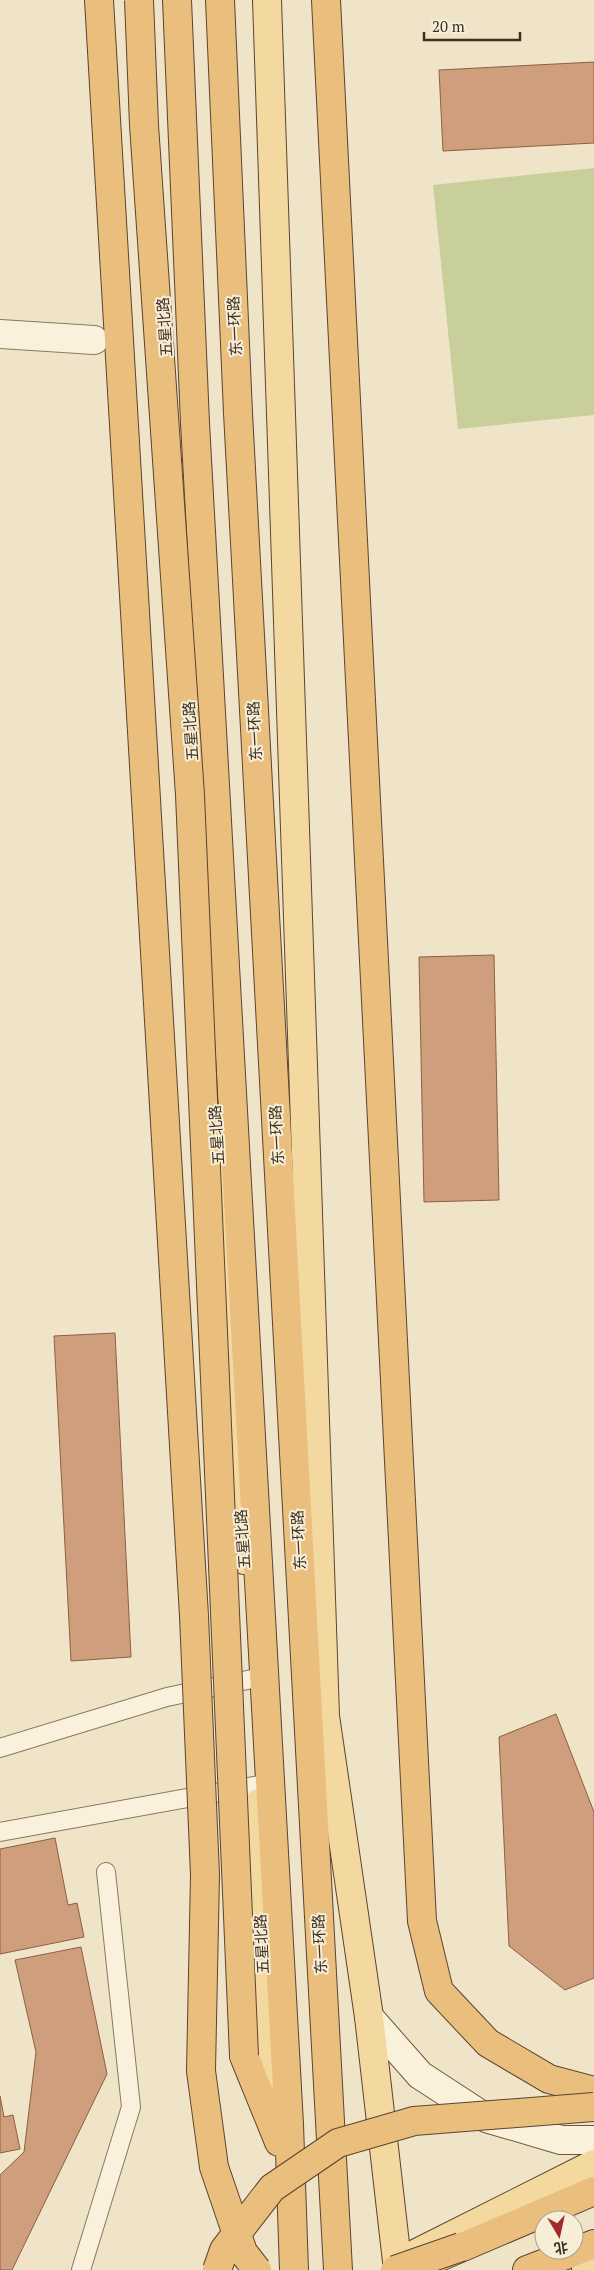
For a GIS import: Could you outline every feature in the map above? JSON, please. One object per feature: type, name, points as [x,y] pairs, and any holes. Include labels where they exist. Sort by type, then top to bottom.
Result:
[{"type":"highway","points":[[99,0],[194,1616],[205,1875],[201,2071],[214,2167],[243,2252],[257,2270]]},
{"type":"highway","points":[[139,0],[145,135],[190,795],[244,2056],[278,2142]]},
{"type":"highway","points":[[177,0],[196,432],[288,2114],[292,2270]]},
{"type":"highway","name":"东一环路","points":[[220,0],[239,433],[338,2270]]},
{"type":"highway","points":[[326,0],[422,1921],[440,1991],[488,2043],[550,2080],[594,2090]]},
{"type":"highway","points":[[217,2270],[224,2250],[272,2188],[338,2143],[414,2121],[594,2107]]},
{"type":"highway","points":[[398,2268],[461,2246],[594,2191]]},
{"type":"highway","points":[[527,2270],[594,2244]]},
{"type":"main road","name":"五星北路","points":[[144,0],[259,1784],[261,1943],[278,2142],[292,2270]]},
{"type":"main road","points":[[267,0],[325,1716],[369,2016],[398,2268],[594,2164]]},
{"type":"main road","points":[[0,334],[94,340]]},
{"type":"main road","points":[[369,2016],[420,2075],[486,2118],[561,2140],[594,2140]]},
{"type":"main road","points":[[586,2270],[594,2267]]},
{"type":"lane","points":[[0,1748],[167,1697],[252,1679]]},
{"type":"lane","points":[[0,1832],[259,1784]]},
{"type":"lane","points":[[81,2270],[131,2107],[106,1872]]},
{"type":"green space","points":[[594,168],[594,415],[458,429],[433,185]]},
{"type":"building","points":[[594,62],[594,143],[443,151],[439,70]]},
{"type":"building","points":[[494,955],[499,1200],[424,1202],[419,957]]},
{"type":"building","points":[[115,1333],[131,1657],[71,1661],[54,1336]]},
{"type":"building","points":[[556,1714],[594,1812],[594,1978],[565,1990],[509,1946],[499,1737]]},
{"type":"building","points":[[55,1838],[68,1905],[77,1903],[84,1937],[0,1954],[0,1849]]},
{"type":"building","points":[[81,1947],[107,2074],[12,2270],[0,2270],[0,2175],[24,2152],[36,2052],[15,1960]]},
{"type":"building","points":[[0,2096],[4,2117],[13,2115],[20,2149],[0,2153]]}]
